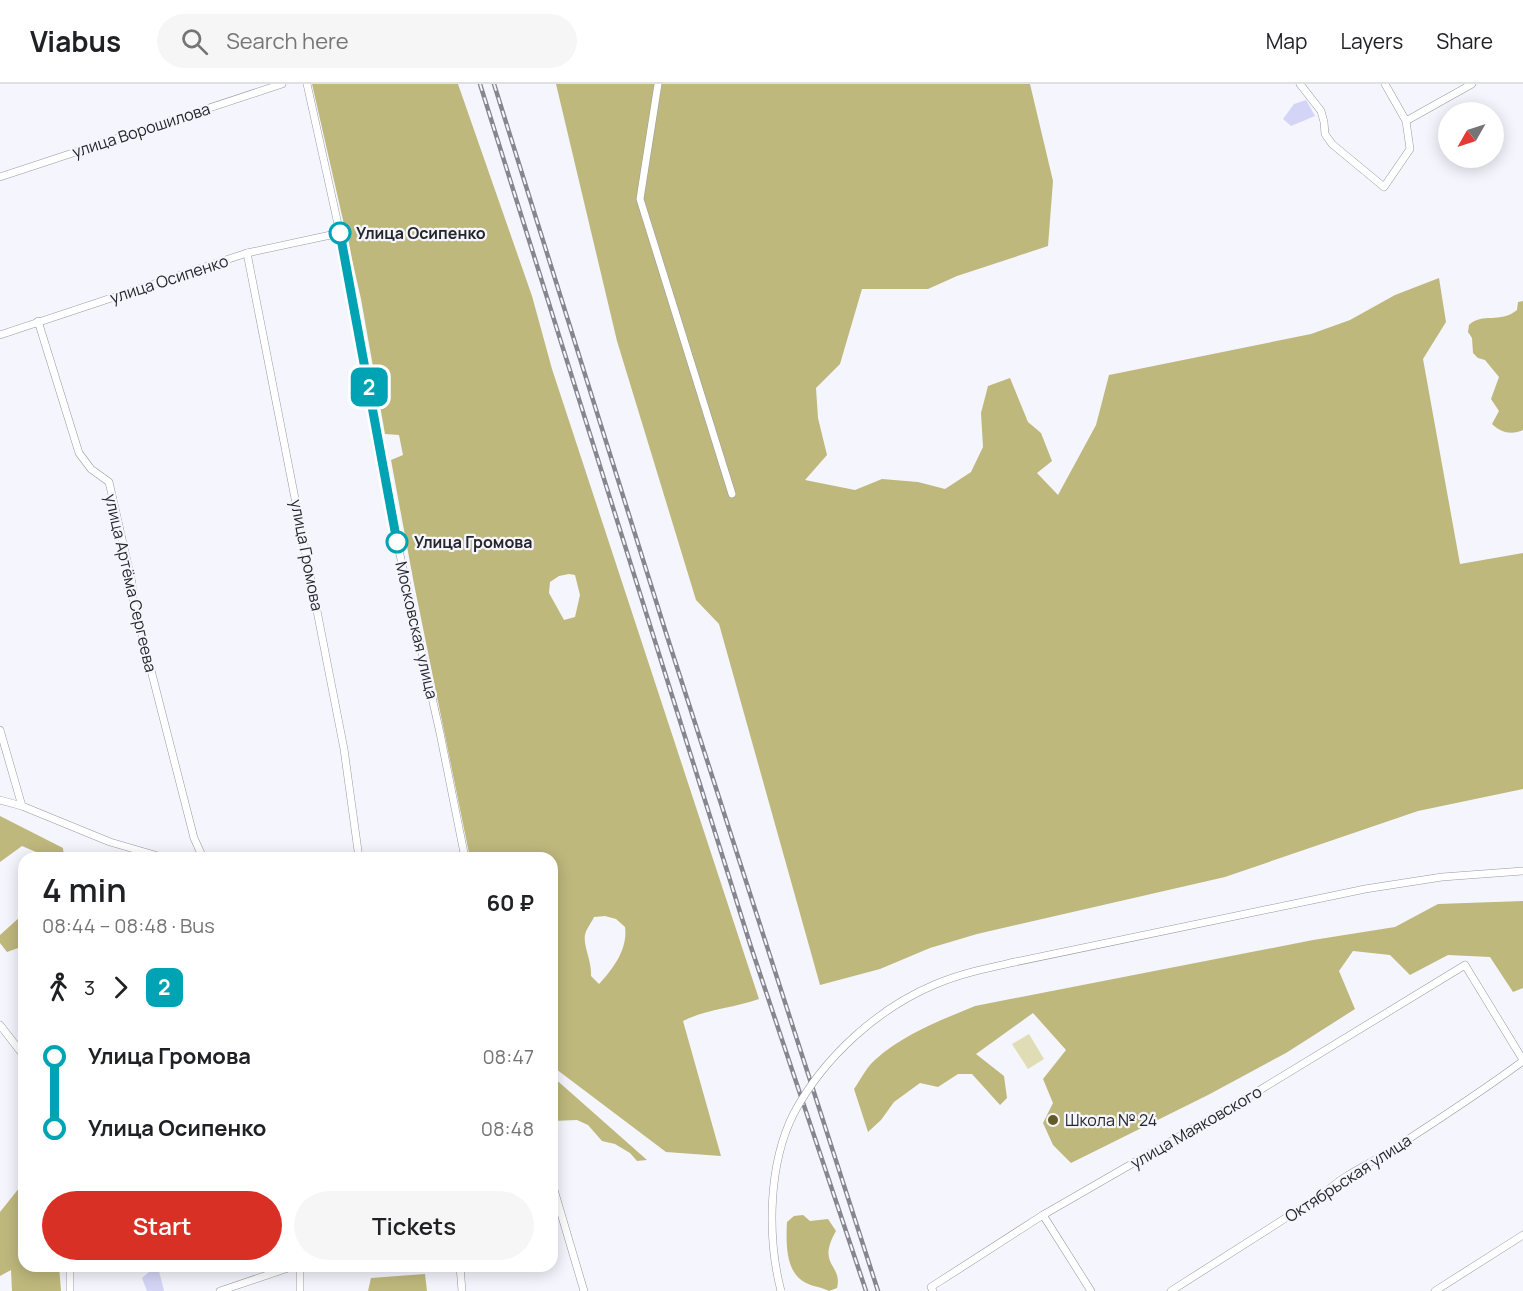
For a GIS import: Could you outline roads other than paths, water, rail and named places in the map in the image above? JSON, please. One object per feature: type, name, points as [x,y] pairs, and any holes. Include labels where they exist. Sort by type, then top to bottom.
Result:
[{"type":"street","name":"улица Ворошилова","points":[[0,177],[282,84]]},
{"type":"street","name":"Московская улица","points":[[307,84],[340,233],[396,537],[464,852]]},
{"type":"street","points":[[658,84],[640,199],[732,494]]},
{"type":"street","points":[[1300,84],[1321,111],[1325,134],[1332,144],[1384,187],[1410,149],[1406,121],[1385,84]]},
{"type":"street","points":[[1406,121],[1472,84]]},
{"type":"street","name":"улица Осипенко","points":[[0,335],[247,253],[340,233]]},
{"type":"street","name":"улица Громова","points":[[247,253],[344,749],[358,852]]},
{"type":"street","name":"улица Артёма Сергеева","points":[[38,321],[79,453],[92,469],[109,482],[142,641],[194,838],[200,852]]},
{"type":"street","points":[[0,730],[22,806]]},
{"type":"street","points":[[0,800],[22,806],[110,843],[143,852]]},
{"type":"street","points":[[781,1291],[775,1267],[771,1223],[775,1182],[782,1146],[794,1114],[826,1067],[862,1030],[906,999],[936,984],[968,973],[1015,962],[1365,889],[1442,877],[1523,870]]},
{"type":"street","name":"улица Маяковского","points":[[933,1291],[931,1287],[1043,1215],[1259,1091],[1465,965],[1523,1061]]},
{"type":"street","points":[[0,1024],[18,1048]]},
{"type":"street","name":"Октябрьская улица","points":[[1171,1291],[1325,1193],[1334,1184],[1462,1106],[1523,1061]]},
{"type":"street","points":[[558,1204],[584,1291]]},
{"type":"street","points":[[1043,1215],[1091,1291]]},
{"type":"street","points":[[1435,1291],[1523,1235]]},
{"type":"street","points":[[70,1272],[70,1291]]},
{"type":"street","points":[[220,1291],[276,1272]]},
{"type":"street","points":[[300,1272],[300,1291]]},
{"type":"street","points":[[460,1272],[462,1291]]},
{"type":"water","points":[[1306,100],[1315,116],[1291,126],[1283,119],[1294,104]]},
{"type":"water","points":[[149,1272],[159,1272],[164,1291],[147,1291],[142,1278]]},
{"type":"railway","points":[[480,84],[751,947],[866,1291]]},
{"type":"railway","points":[[494,84],[666,633],[878,1291]]},
{"type":"place","name":"Улица Осипенко","points":[[340,233]]},
{"type":"place","name":"Улица Громова","points":[[397,542]]},
{"type":"place","name":"Школа № 24","points":[[1053,1120]]}]
